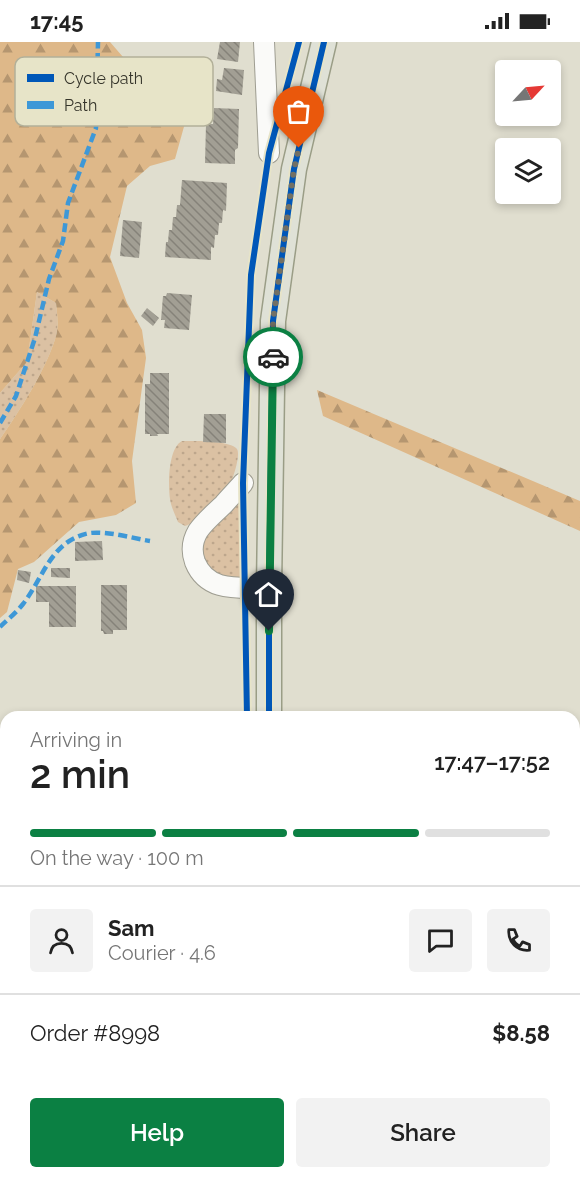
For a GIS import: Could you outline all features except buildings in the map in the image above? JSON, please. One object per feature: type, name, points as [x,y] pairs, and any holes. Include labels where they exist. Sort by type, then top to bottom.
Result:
[{"type":"main road","points":[[269,711],[273,321],[294,169],[324,42]]},
{"type":"street","points":[[264,42],[269,153]]},
{"type":"street","points":[[243,483],[197,533],[193,543],[193,555],[198,568],[213,584],[228,587],[269,588]]},
{"type":"shaded area","points":[[37,292],[56,303],[58,324],[56,336],[39,376],[0,439],[0,393],[27,362]]},
{"type":"shaded area","points":[[182,441],[227,444],[233,446],[238,452],[235,469],[227,489],[201,516],[185,526],[178,522],[173,510],[169,485],[174,451]]},
{"type":"shaded area","points":[[238,500],[241,501],[241,577],[235,580],[219,578],[200,558],[205,533]]},
{"type":"green space","points":[[0,42],[110,42],[123,57],[15,57],[15,126],[184,126],[175,159],[150,166],[127,186],[110,257],[127,303],[142,330],[146,358],[132,461],[136,503],[116,515],[79,522],[34,562],[18,569],[7,612],[0,618],[0,439],[39,376],[52,349],[58,324],[56,303],[37,292],[27,362],[0,393]]},
{"type":"green space","points":[[317,390],[580,501],[580,531],[323,416]]},
{"type":"marked path","points":[[98,42],[98,57]]},
{"type":"marked path","points":[[0,423],[16,396],[35,338],[49,279],[63,241],[68,203],[96,126]]},
{"type":"marked path","points":[[0,627],[23,604],[57,551],[66,543],[90,533],[120,535],[150,541]]},
{"type":"cycle path","points":[[247,711],[243,483],[251,275],[269,153],[299,42]]},
{"type":"cycle path","points":[[269,711],[273,321],[294,169],[324,42]]},
{"type":"way so far","points":[[273,357],[273,321],[294,169],[299,148]]},
{"type":"route","points":[[269,631],[273,357]]}]
